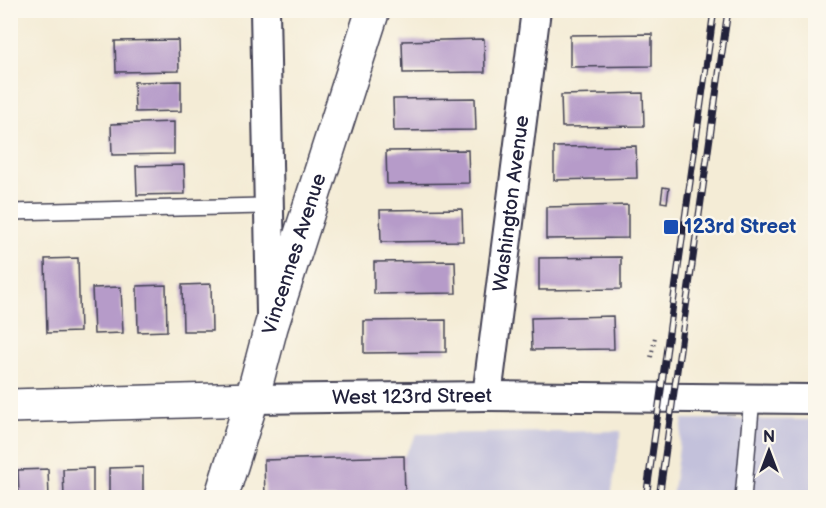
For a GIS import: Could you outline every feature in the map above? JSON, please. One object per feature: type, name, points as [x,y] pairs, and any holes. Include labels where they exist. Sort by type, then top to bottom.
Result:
[{"type":"main road","name":"Vincennes Avenue","points":[[221,498],[252,399],[271,327],[373,10]]},
{"type":"main road","name":"West 123rd Street","points":[[10,406],[252,399]]},
{"type":"street","points":[[265,10],[271,327]]},
{"type":"street","name":"Washington Avenue","points":[[487,396],[536,10]]},
{"type":"street","name":"West 123rd Street","points":[[252,399],[487,396],[812,399]]},
{"type":"lane","points":[[10,213],[268,206]]},
{"type":"lane","points":[[743,498],[752,398]]},
{"type":"path","points":[[651,357],[655,337]]},
{"type":"shaded area","points":[[683,419],[815,420],[815,497],[672,498]]},
{"type":"shaded area","points":[[621,431],[611,497],[405,497],[404,456],[417,434]]},
{"type":"building","points":[[652,34],[652,66],[570,67],[570,35]]},
{"type":"building","points":[[484,39],[485,72],[403,73],[402,41]]},
{"type":"building","points":[[178,40],[179,71],[116,72],[115,41]]},
{"type":"building","points":[[181,81],[181,111],[135,112],[134,82]]},
{"type":"building","points":[[643,93],[644,126],[562,127],[561,95]]},
{"type":"building","points":[[475,98],[476,130],[394,131],[393,99]]},
{"type":"building","points":[[174,122],[174,154],[112,155],[111,124]]},
{"type":"building","points":[[636,146],[637,178],[554,180],[554,147]]},
{"type":"building","points":[[468,150],[469,183],[387,184],[386,151]]},
{"type":"building","points":[[184,165],[185,194],[137,195],[136,166]]},
{"type":"building","points":[[663,187],[669,188],[667,203],[661,202]]},
{"type":"building","points":[[628,205],[628,238],[546,239],[546,207]]},
{"type":"building","points":[[462,209],[463,241],[381,242],[380,210]]},
{"type":"building","points":[[621,257],[621,289],[539,290],[539,258]]},
{"type":"building","points":[[78,258],[80,332],[47,333],[45,259]]},
{"type":"building","points":[[455,261],[456,293],[374,294],[374,262]]},
{"type":"building","points":[[211,284],[212,331],[183,331],[182,285]]},
{"type":"building","points":[[166,285],[167,331],[138,332],[137,286]]},
{"type":"building","points":[[121,287],[123,333],[94,334],[92,288]]},
{"type":"building","points":[[613,316],[614,349],[532,350],[531,318]]},
{"type":"building","points":[[446,320],[446,352],[364,353],[364,321]]},
{"type":"building","points":[[404,456],[405,498],[265,498],[264,460]]},
{"type":"building","points":[[143,467],[143,498],[109,498],[109,468]]},
{"type":"building","points":[[93,468],[93,498],[64,498],[63,469]]},
{"type":"building","points":[[48,469],[49,498],[19,498],[18,470]]},
{"type":"railway","points":[[646,498],[714,10]]},
{"type":"railway","points":[[659,498],[728,10]]},
{"type":"place","name":"123rd Street","points":[[671,227]]}]
